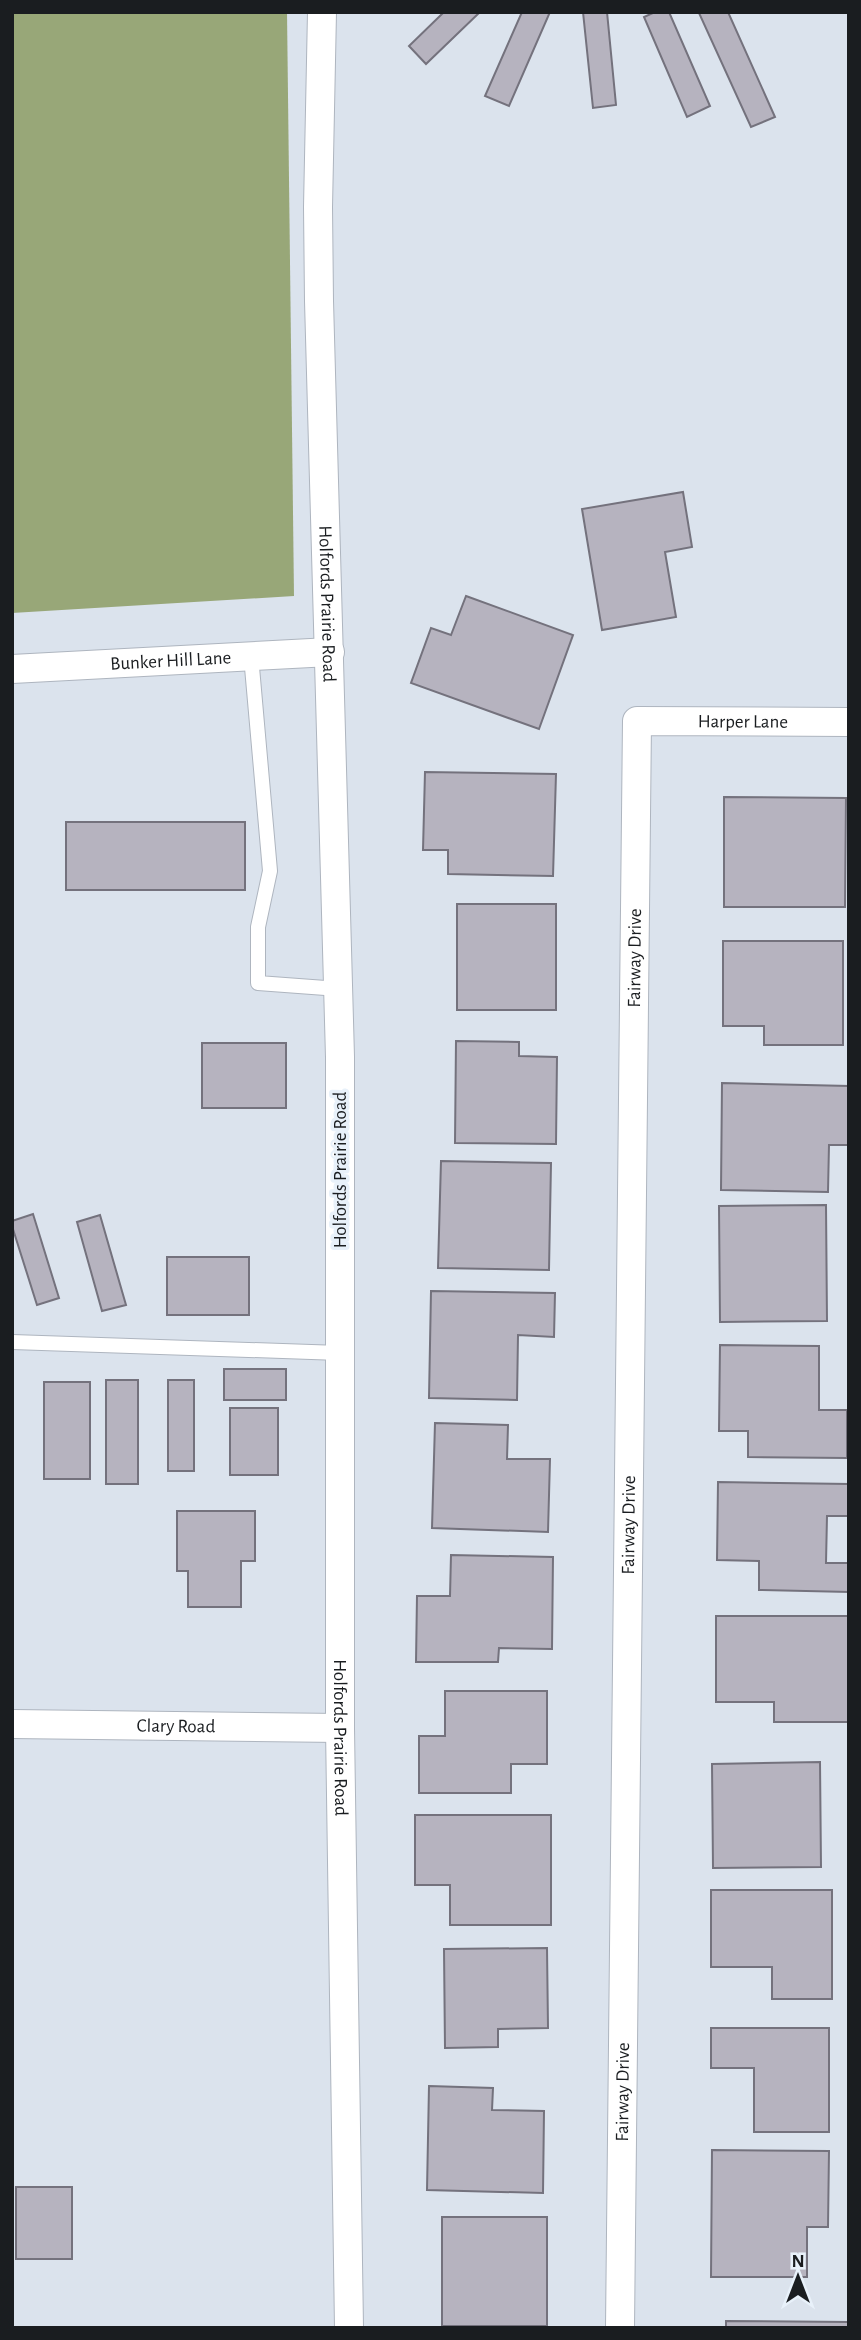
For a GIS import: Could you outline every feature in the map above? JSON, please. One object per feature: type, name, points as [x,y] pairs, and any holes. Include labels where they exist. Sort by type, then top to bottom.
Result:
[{"type":"street","name":"Holfords Prairie Road","points":[[322,12],[318,234],[339,989],[340,1728],[349,2328]]},
{"type":"street","name":"Bunker Hill Lane","points":[[12,669],[330,652]]},
{"type":"street","name":"Harper Lane","points":[[637,721],[849,722]]},
{"type":"street","name":"Fairway Drive","points":[[620,2328],[637,721]]},
{"type":"street","name":"Clary Road","points":[[12,1724],[340,1728]]},
{"type":"lane","points":[[251,656],[270,871],[258,927],[258,984],[339,989]]},
{"type":"lane","points":[[12,1342],[340,1353]]},
{"type":"green space","points":[[12,12],[287,12],[294,596],[12,613]]},
{"type":"building","points":[[444,12],[480,12],[426,64],[409,46]]},
{"type":"building","points":[[522,12],[550,12],[509,106],[485,96]]},
{"type":"building","points":[[583,12],[607,12],[616,105],[593,108]]},
{"type":"building","points":[[655,12],[669,12],[710,106],[687,117],[644,17]]},
{"type":"building","points":[[728,12],[775,117],[751,127],[699,13]]},
{"type":"building","points":[[683,492],[692,547],[665,552],[676,617],[602,630],[582,509]]},
{"type":"building","points":[[466,596],[573,635],[539,729],[411,683],[431,628],[451,635]]},
{"type":"building","points":[[425,772],[556,774],[553,876],[448,874],[448,850],[423,850]]},
{"type":"building","points":[[724,797],[846,798],[845,907],[724,907]]},
{"type":"building","points":[[66,822],[245,822],[245,890],[66,890]]},
{"type":"building","points":[[457,904],[556,904],[556,1010],[457,1010]]},
{"type":"building","points":[[723,941],[843,941],[843,1045],[764,1045],[764,1026],[723,1026]]},
{"type":"building","points":[[456,1041],[519,1042],[519,1056],[557,1057],[556,1144],[455,1143]]},
{"type":"building","points":[[202,1043],[286,1043],[286,1108],[202,1108]]},
{"type":"building","points":[[722,1083],[849,1086],[849,1145],[829,1145],[828,1192],[721,1190]]},
{"type":"building","points":[[441,1161],[551,1163],[549,1270],[438,1268]]},
{"type":"building","points":[[826,1205],[827,1321],[720,1322],[719,1206]]},
{"type":"building","points":[[33,1214],[59,1298],[37,1305],[12,1226],[12,1221]]},
{"type":"building","points":[[100,1215],[126,1305],[102,1311],[77,1222]]},
{"type":"building","points":[[167,1257],[249,1257],[249,1315],[167,1315]]},
{"type":"building","points":[[431,1291],[555,1293],[554,1337],[518,1335],[517,1400],[429,1398]]},
{"type":"building","points":[[720,1345],[819,1346],[819,1410],[847,1410],[847,1458],[748,1457],[748,1431],[719,1431]]},
{"type":"building","points":[[224,1369],[286,1369],[286,1400],[224,1400]]},
{"type":"building","points":[[106,1380],[138,1380],[138,1484],[106,1484]]},
{"type":"building","points":[[168,1380],[194,1380],[194,1471],[168,1471]]},
{"type":"building","points":[[44,1382],[90,1382],[90,1479],[44,1479]]},
{"type":"building","points":[[230,1408],[278,1408],[278,1475],[230,1475]]},
{"type":"building","points":[[435,1423],[508,1425],[507,1459],[550,1459],[548,1532],[432,1528]]},
{"type":"building","points":[[718,1482],[849,1484],[848,1516],[827,1516],[826,1563],[849,1563],[849,1592],[759,1590],[759,1561],[717,1560]]},
{"type":"building","points":[[177,1511],[255,1511],[255,1561],[241,1561],[241,1607],[188,1607],[188,1571],[177,1571]]},
{"type":"building","points":[[451,1555],[553,1557],[552,1649],[499,1648],[498,1662],[416,1662],[417,1596],[450,1596]]},
{"type":"building","points":[[716,1616],[849,1616],[849,1722],[774,1722],[774,1702],[716,1702]]},
{"type":"building","points":[[445,1691],[547,1691],[547,1764],[511,1764],[511,1793],[419,1793],[419,1736],[445,1736]]},
{"type":"building","points":[[820,1762],[821,1867],[713,1868],[712,1764]]},
{"type":"building","points":[[415,1815],[551,1815],[551,1925],[450,1925],[450,1885],[415,1885]]},
{"type":"building","points":[[711,1890],[832,1890],[832,1999],[772,1999],[772,1967],[711,1967]]},
{"type":"building","points":[[547,1948],[548,2028],[498,2029],[498,2047],[445,2048],[444,1949]]},
{"type":"building","points":[[711,2028],[829,2028],[829,2132],[754,2132],[754,2068],[711,2068]]},
{"type":"building","points":[[429,2086],[493,2088],[492,2110],[544,2111],[543,2193],[427,2190]]},
{"type":"building","points":[[712,2150],[829,2151],[828,2227],[807,2227],[807,2277],[711,2277]]},
{"type":"building","points":[[16,2187],[72,2187],[72,2259],[16,2259]]},
{"type":"building","points":[[442,2217],[547,2217],[547,2326],[442,2326]]},
{"type":"building","points":[[726,2321],[849,2322],[849,2328],[726,2328]]}]
